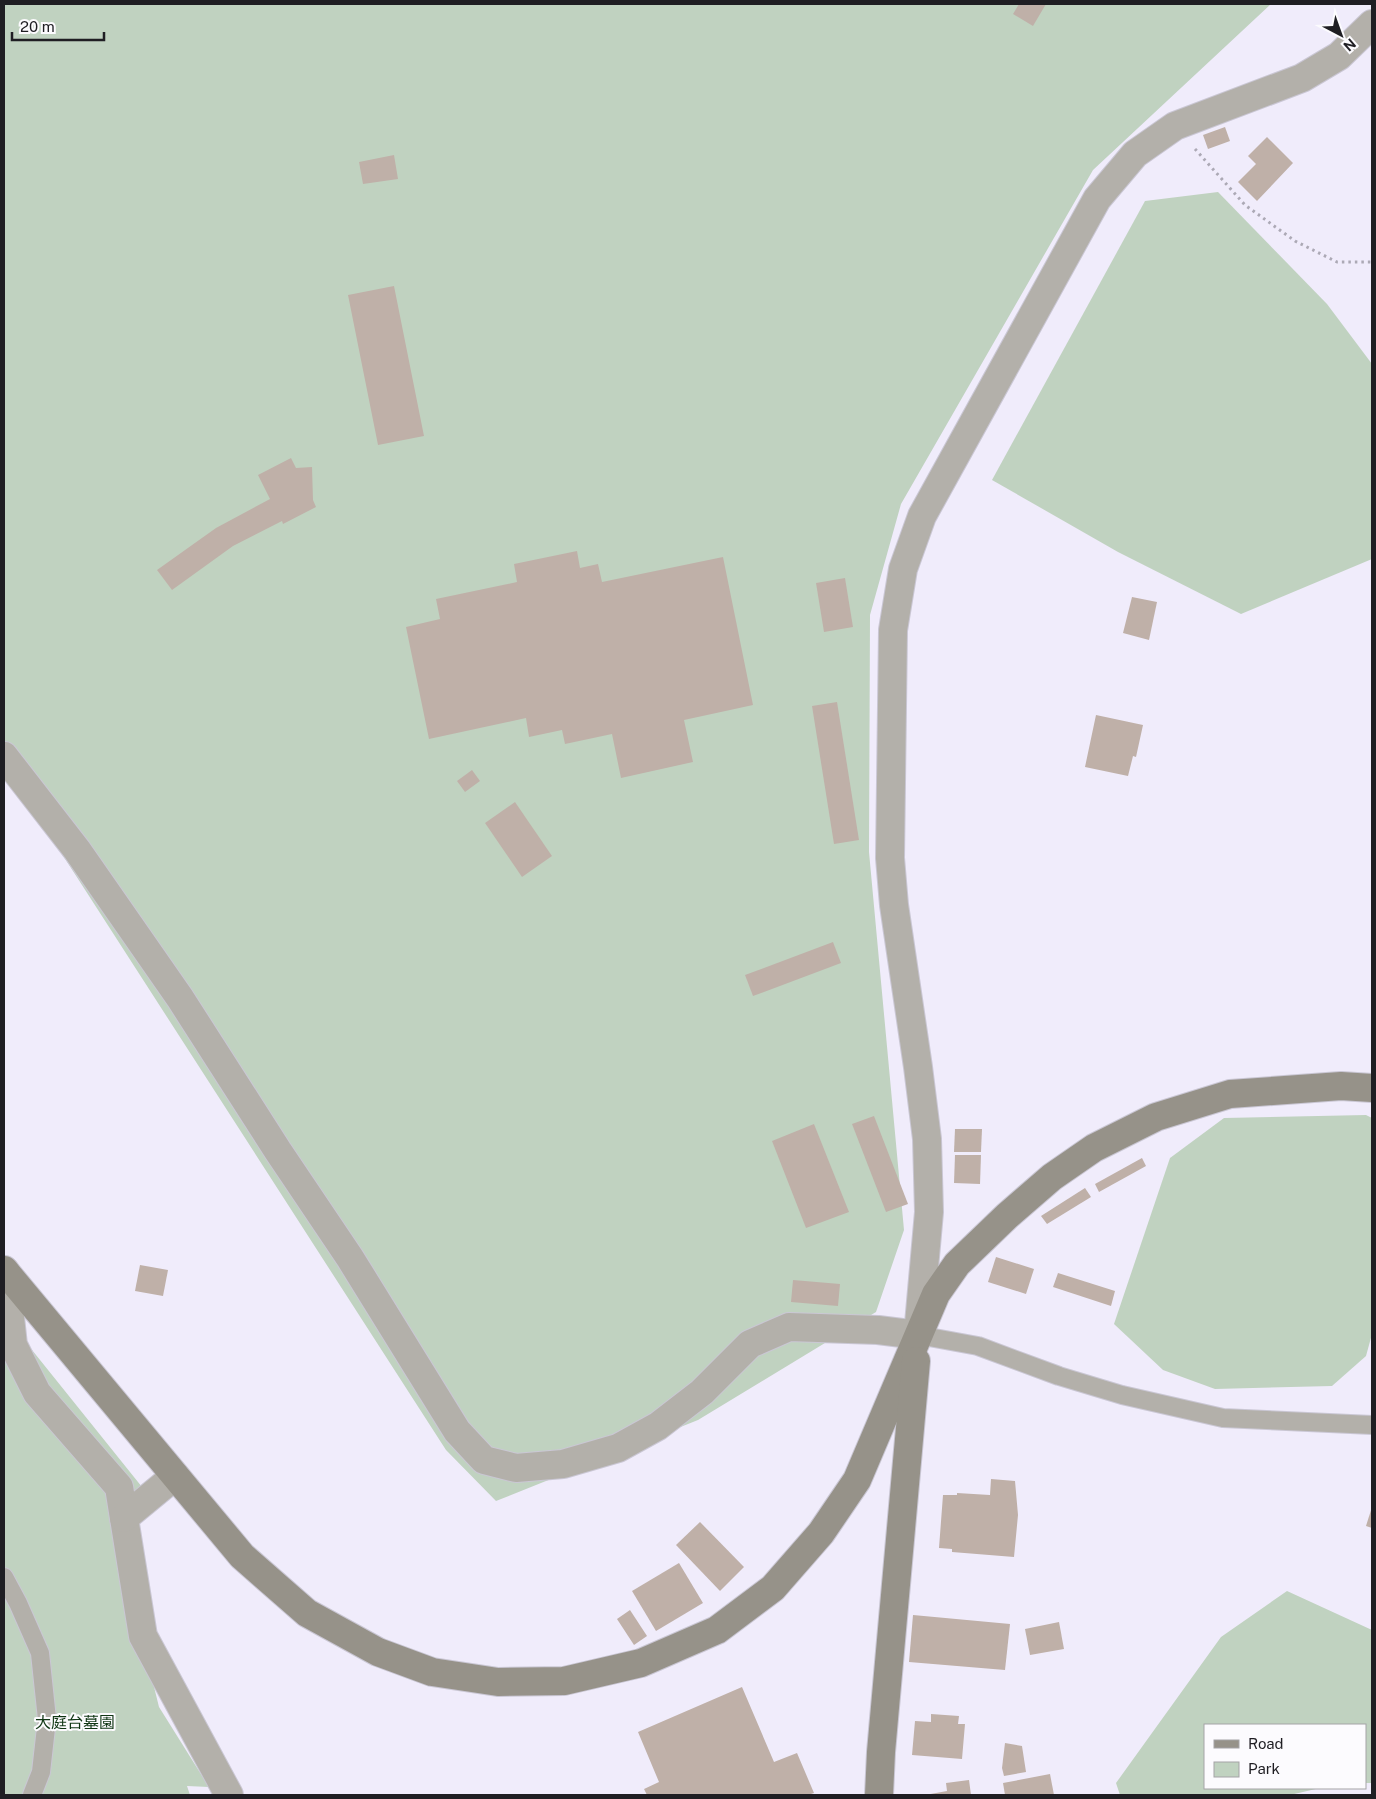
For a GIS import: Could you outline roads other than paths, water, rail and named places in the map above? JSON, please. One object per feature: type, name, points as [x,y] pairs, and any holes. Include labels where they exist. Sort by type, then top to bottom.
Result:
[{"type":"street","points":[[879,1795],[881,1752],[929,1212],[927,1139],[894,904],[890,858],[893,630],[903,569],[922,516],[1097,199],[1135,154],[1175,126],[1302,78],[1339,56],[1372,24]]},
{"type":"street","points":[[4,756],[77,850],[180,998],[278,1151],[350,1258],[457,1431],[484,1460],[516,1468],[563,1464],[618,1448],[658,1426],[702,1392],[750,1344],[789,1327],[878,1330],[918,1335]]},
{"type":"street","points":[[4,1270],[242,1556],[307,1613],[378,1652],[432,1672],[498,1682],[564,1681],[641,1663],[717,1630],[773,1588],[821,1533],[857,1480],[936,1294],[957,1264],[1007,1216],[1052,1177],[1094,1148],[1156,1117],[1230,1094],[1341,1086],[1372,1088]]},
{"type":"street","points":[[4,1270],[13,1345],[37,1393],[119,1487],[143,1636],[229,1795]]},
{"type":"street","points":[[124,1518],[176,1476]]},
{"type":"lane","points":[[918,1335],[978,1346],[1059,1376],[1122,1395],[1223,1418],[1372,1424]]},
{"type":"lane","points":[[4,1577],[18,1603],[40,1653],[47,1719],[42,1772],[32,1795]]},
{"type":"park label","name":"大庭台墓園","points":[[75,1722]]}]
